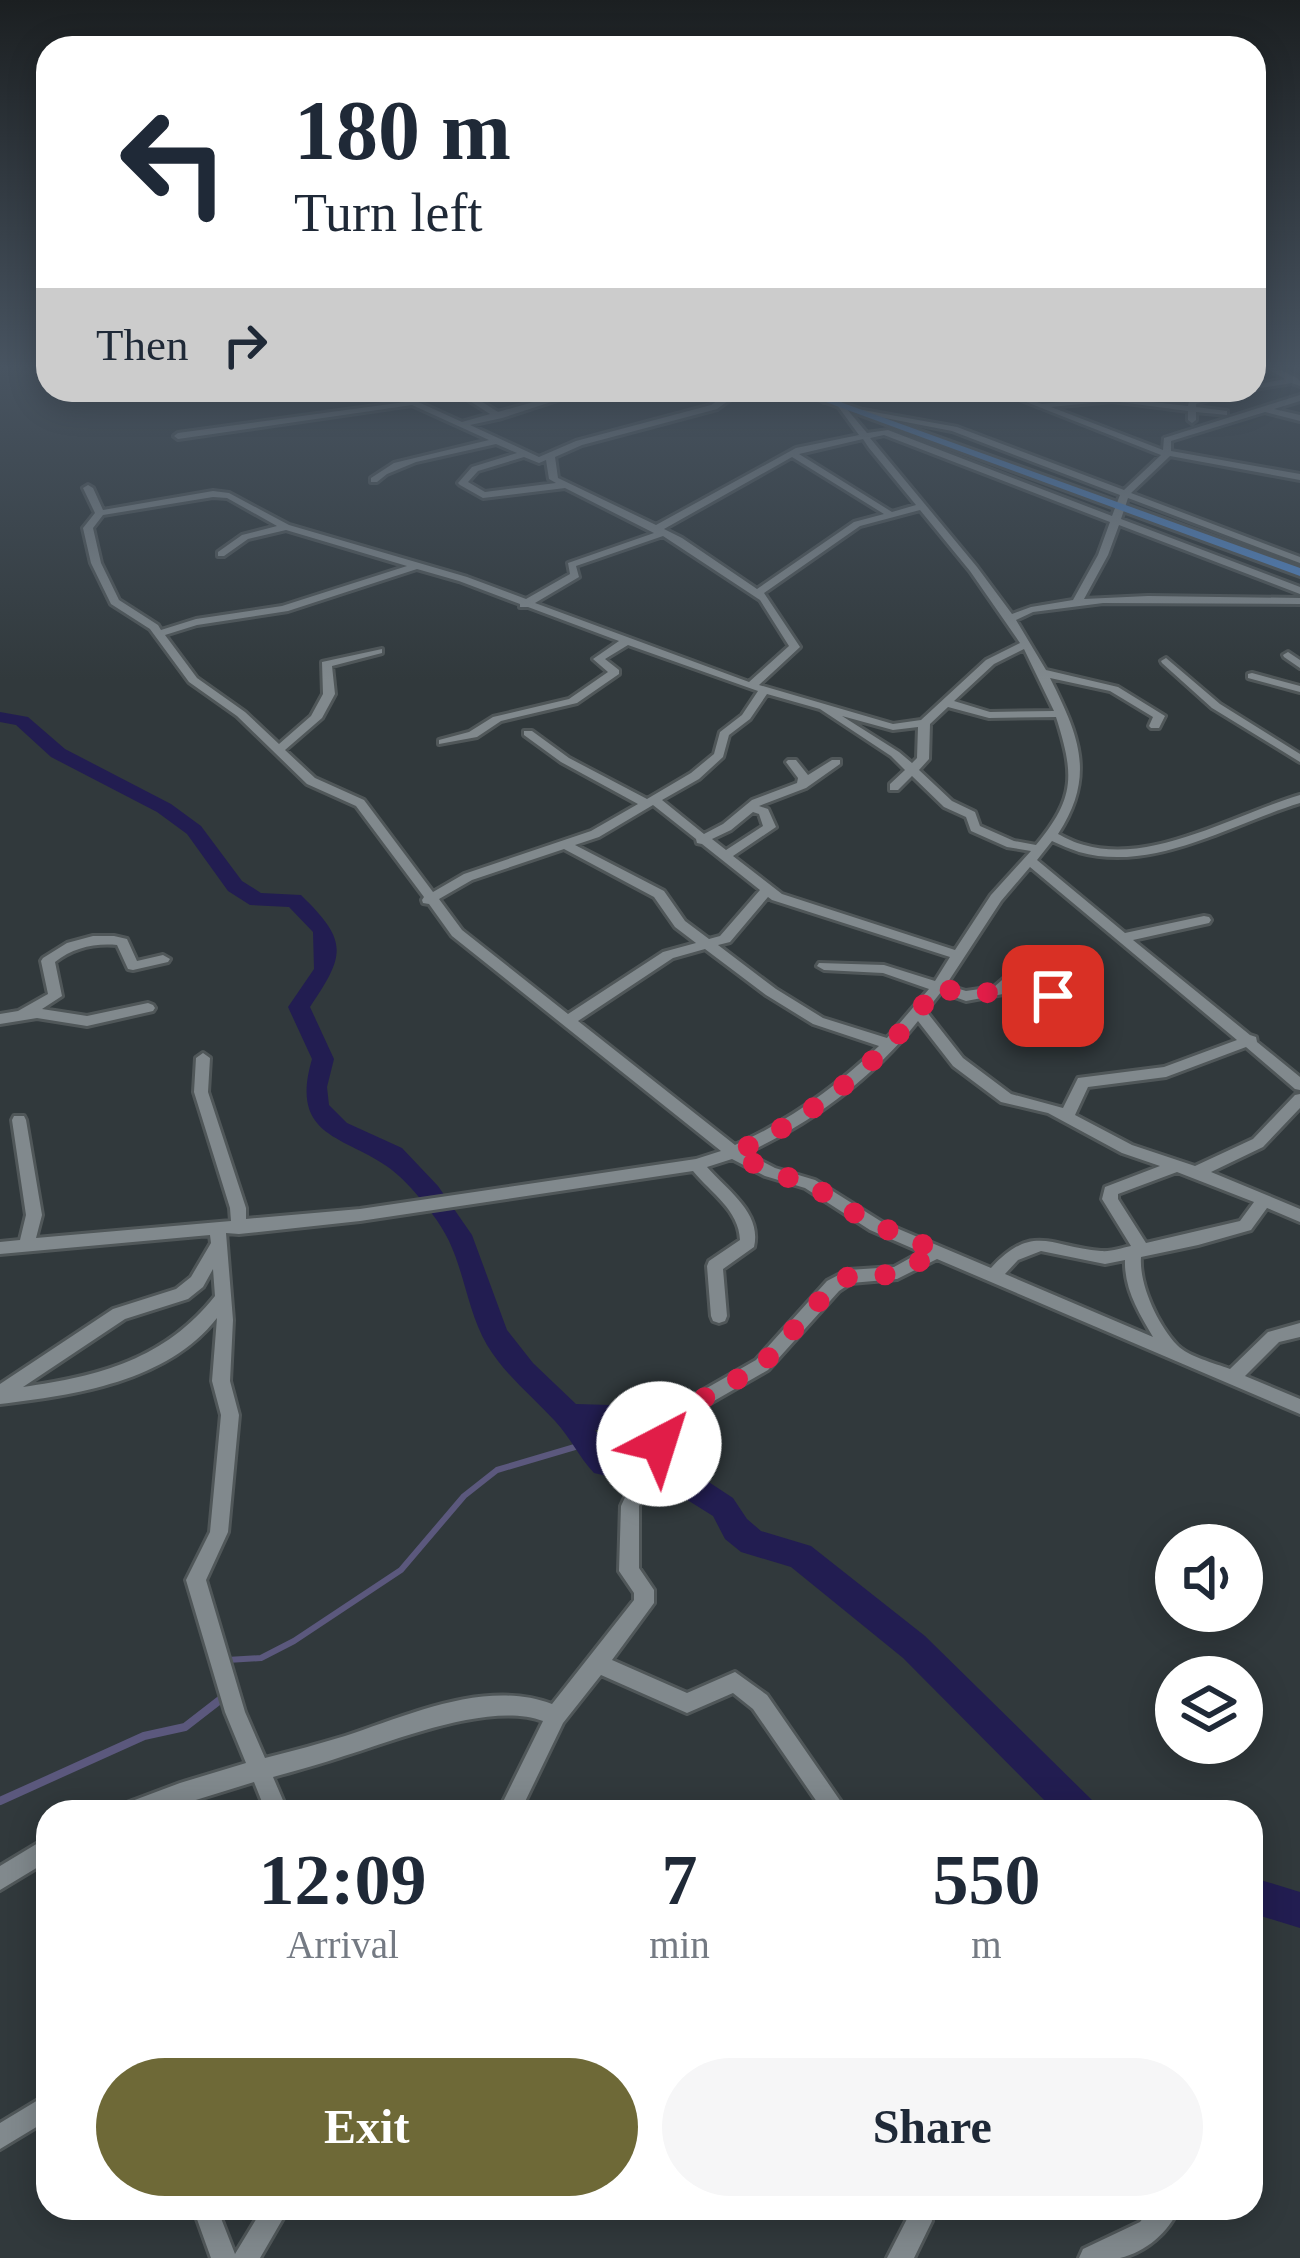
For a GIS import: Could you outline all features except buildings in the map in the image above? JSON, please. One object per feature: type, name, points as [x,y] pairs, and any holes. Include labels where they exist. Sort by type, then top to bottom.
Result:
[{"type":"main road","points":[[1017,469],[1300,572]]},
{"type":"street","points":[[374,480],[395,469]]},
{"type":"street","points":[[475,469],[463,482],[483,495],[566,485]]},
{"type":"street","points":[[428,900],[468,877],[566,845],[650,802],[719,754],[724,734],[746,717],[758,688],[795,647],[772,606],[757,593],[658,532],[551,477],[551,469]]},
{"type":"street","points":[[524,605],[575,575],[572,565],[658,532],[769,469]]},
{"type":"street","points":[[818,469],[888,512]]},
{"type":"street","points":[[0,1249],[219,1237],[239,1228],[697,1165],[734,1153],[796,1120],[889,1044],[960,956],[996,898],[1052,836],[1071,798],[1076,772],[1060,714],[1010,619],[890,469]]},
{"type":"street","points":[[1003,469],[1300,560]]},
{"type":"street","points":[[1076,604],[1103,555],[1120,507],[1153,469]]},
{"type":"street","points":[[1256,469],[1300,477]]},
{"type":"street","points":[[88,488],[100,513]]},
{"type":"street","points":[[1025,644],[989,662],[924,723],[885,725],[758,688],[478,585],[286,527],[229,496],[213,494],[100,513],[88,528],[99,571],[115,602],[158,634],[187,674],[217,693],[311,781],[360,803],[457,933],[734,1153],[770,1172],[810,1184],[865,1220],[1300,1407]]},
{"type":"street","points":[[757,593],[829,542],[888,512],[920,507]]},
{"type":"street","points":[[1120,507],[1300,591]]},
{"type":"street","points":[[221,554],[245,537],[286,527]]},
{"type":"street","points":[[158,634],[196,622],[284,609],[413,567]]},
{"type":"street","points":[[1010,619],[1036,607],[1076,604],[1300,601]]},
{"type":"street","points":[[443,742],[473,735],[510,715],[572,701],[614,672],[612,665],[598,659],[628,640]]},
{"type":"street","points":[[278,750],[316,718],[329,694],[326,664],[378,651]]},
{"type":"street","points":[[1288,655],[1300,665]]},
{"type":"street","points":[[1166,662],[1216,706],[1300,759]]},
{"type":"street","points":[[1040,672],[1122,692],[1159,716],[1155,726]]},
{"type":"street","points":[[1252,676],[1300,689]]},
{"type":"street","points":[[944,702],[989,715],[1060,714]]},
{"type":"street","points":[[823,706],[838,723],[875,741],[915,770],[949,804],[971,815],[975,828],[1035,855],[1300,1085]]},
{"type":"street","points":[[894,787],[924,756],[924,723]]},
{"type":"street","points":[[875,741],[885,725]]},
{"type":"street","points":[[528,733],[565,760],[650,802],[766,891],[831,918],[960,956]]},
{"type":"street","points":[[792,762],[804,782]]},
{"type":"street","points":[[701,840],[728,827],[750,806],[836,762]]},
{"type":"street","points":[[1052,836],[1080,850],[1142,854],[1300,799]]},
{"type":"street","points":[[724,856],[770,827],[764,812],[750,806]]},
{"type":"street","points":[[566,845],[580,857],[659,894],[680,924],[818,1021],[889,1044]]},
{"type":"street","points":[[568,1021],[668,955],[725,939],[766,891]]},
{"type":"street","points":[[1125,937],[1204,920]]},
{"type":"street","points":[[0,1019],[23,1014],[55,996],[48,962],[56,952],[112,939],[122,942],[134,966],[163,958]]},
{"type":"street","points":[[824,966],[884,969],[966,996],[1002,988],[1014,977],[1038,976],[1057,966]]},
{"type":"street","points":[[1002,988],[1038,1002],[1051,999],[1048,990]]},
{"type":"street","points":[[23,1014],[87,1021],[148,1008]]},
{"type":"street","points":[[918,1011],[974,1075],[1015,1102],[1067,1116],[1127,1149],[1300,1216]]},
{"type":"street","points":[[1067,1116],[1083,1082],[1166,1072],[1251,1040]]},
{"type":"street","points":[[203,1058],[201,1091],[238,1208],[239,1228]]},
{"type":"street","points":[[1196,1172],[1258,1142],[1300,1100]]},
{"type":"street","points":[[19,1120],[34,1215],[26,1247]]},
{"type":"street","points":[[697,1165],[720,1196],[740,1210],[750,1232],[748,1243],[715,1266],[719,1316]]},
{"type":"street","points":[[1138,1252],[1110,1199],[1111,1191],[1177,1166]]},
{"type":"street","points":[[994,1276],[1012,1256],[1040,1245],[1072,1248],[1096,1258],[1245,1226],[1264,1200]]},
{"type":"street","points":[[219,1237],[221,1381],[230,1415],[219,1532],[196,1580],[236,1712],[273,1800]]},
{"type":"street","points":[[0,1395],[107,1320],[182,1294],[197,1282],[219,1237]]},
{"type":"street","points":[[515,1800],[556,1716],[644,1603],[644,1589],[629,1571],[630,1506],[659,1444],[655,1426],[762,1365],[833,1286],[848,1277],[897,1274],[938,1251]]},
{"type":"street","points":[[1138,1252],[1131,1267],[1142,1305],[1175,1355]]},
{"type":"street","points":[[0,1395],[69,1389],[158,1356],[197,1330],[223,1298]]},
{"type":"street","points":[[1234,1376],[1274,1337],[1300,1330]]},
{"type":"street","points":[[599,1664],[687,1703],[735,1682],[760,1702],[829,1800]]},
{"type":"street","points":[[166,1800],[261,1767],[378,1738],[408,1721],[518,1706],[542,1707],[556,1716]]},
{"type":"street","points":[[0,1879],[36,1856]]},
{"type":"street","points":[[0,2138],[36,2114]]},
{"type":"street","points":[[210,2220],[224,2258]]},
{"type":"street","points":[[246,2258],[270,2220]]},
{"type":"street","points":[[900,2258],[920,2220]]},
{"type":"street","points":[[1092,2258],[1149,2231],[1158,2220]]},
{"type":"waterway","points":[[0,717],[22,721],[58,753],[164,808],[194,830],[235,886],[257,900],[294,900],[324,930],[325,969],[299,1007],[323,1059],[315,1087],[325,1120],[393,1155],[429,1192],[459,1235],[497,1338],[571,1419],[604,1464],[680,1479]]},
{"type":"waterway","points":[[569,1415],[610,1417],[647,1402],[658,1407],[680,1479]]},
{"type":"waterway","points":[[227,1660],[261,1658],[294,1641],[401,1570],[464,1496],[497,1470],[585,1444]]},
{"type":"waterway","points":[[680,1479],[723,1507],[736,1529],[752,1542],[800,1556],[914,1647],[1068,1800]]},
{"type":"waterway","points":[[0,1801],[144,1736],[185,1727],[225,1696]]},
{"type":"waterway","points":[[1263,1899],[1300,1910]]},
{"type":"route","points":[[659,1444],[655,1426],[762,1365],[833,1286],[848,1277],[897,1274],[938,1251],[865,1220],[810,1184],[770,1172],[734,1153],[796,1120],[837,1090],[870,1062],[938,985],[966,996],[1002,988],[1038,1002],[1053,996]]}]
